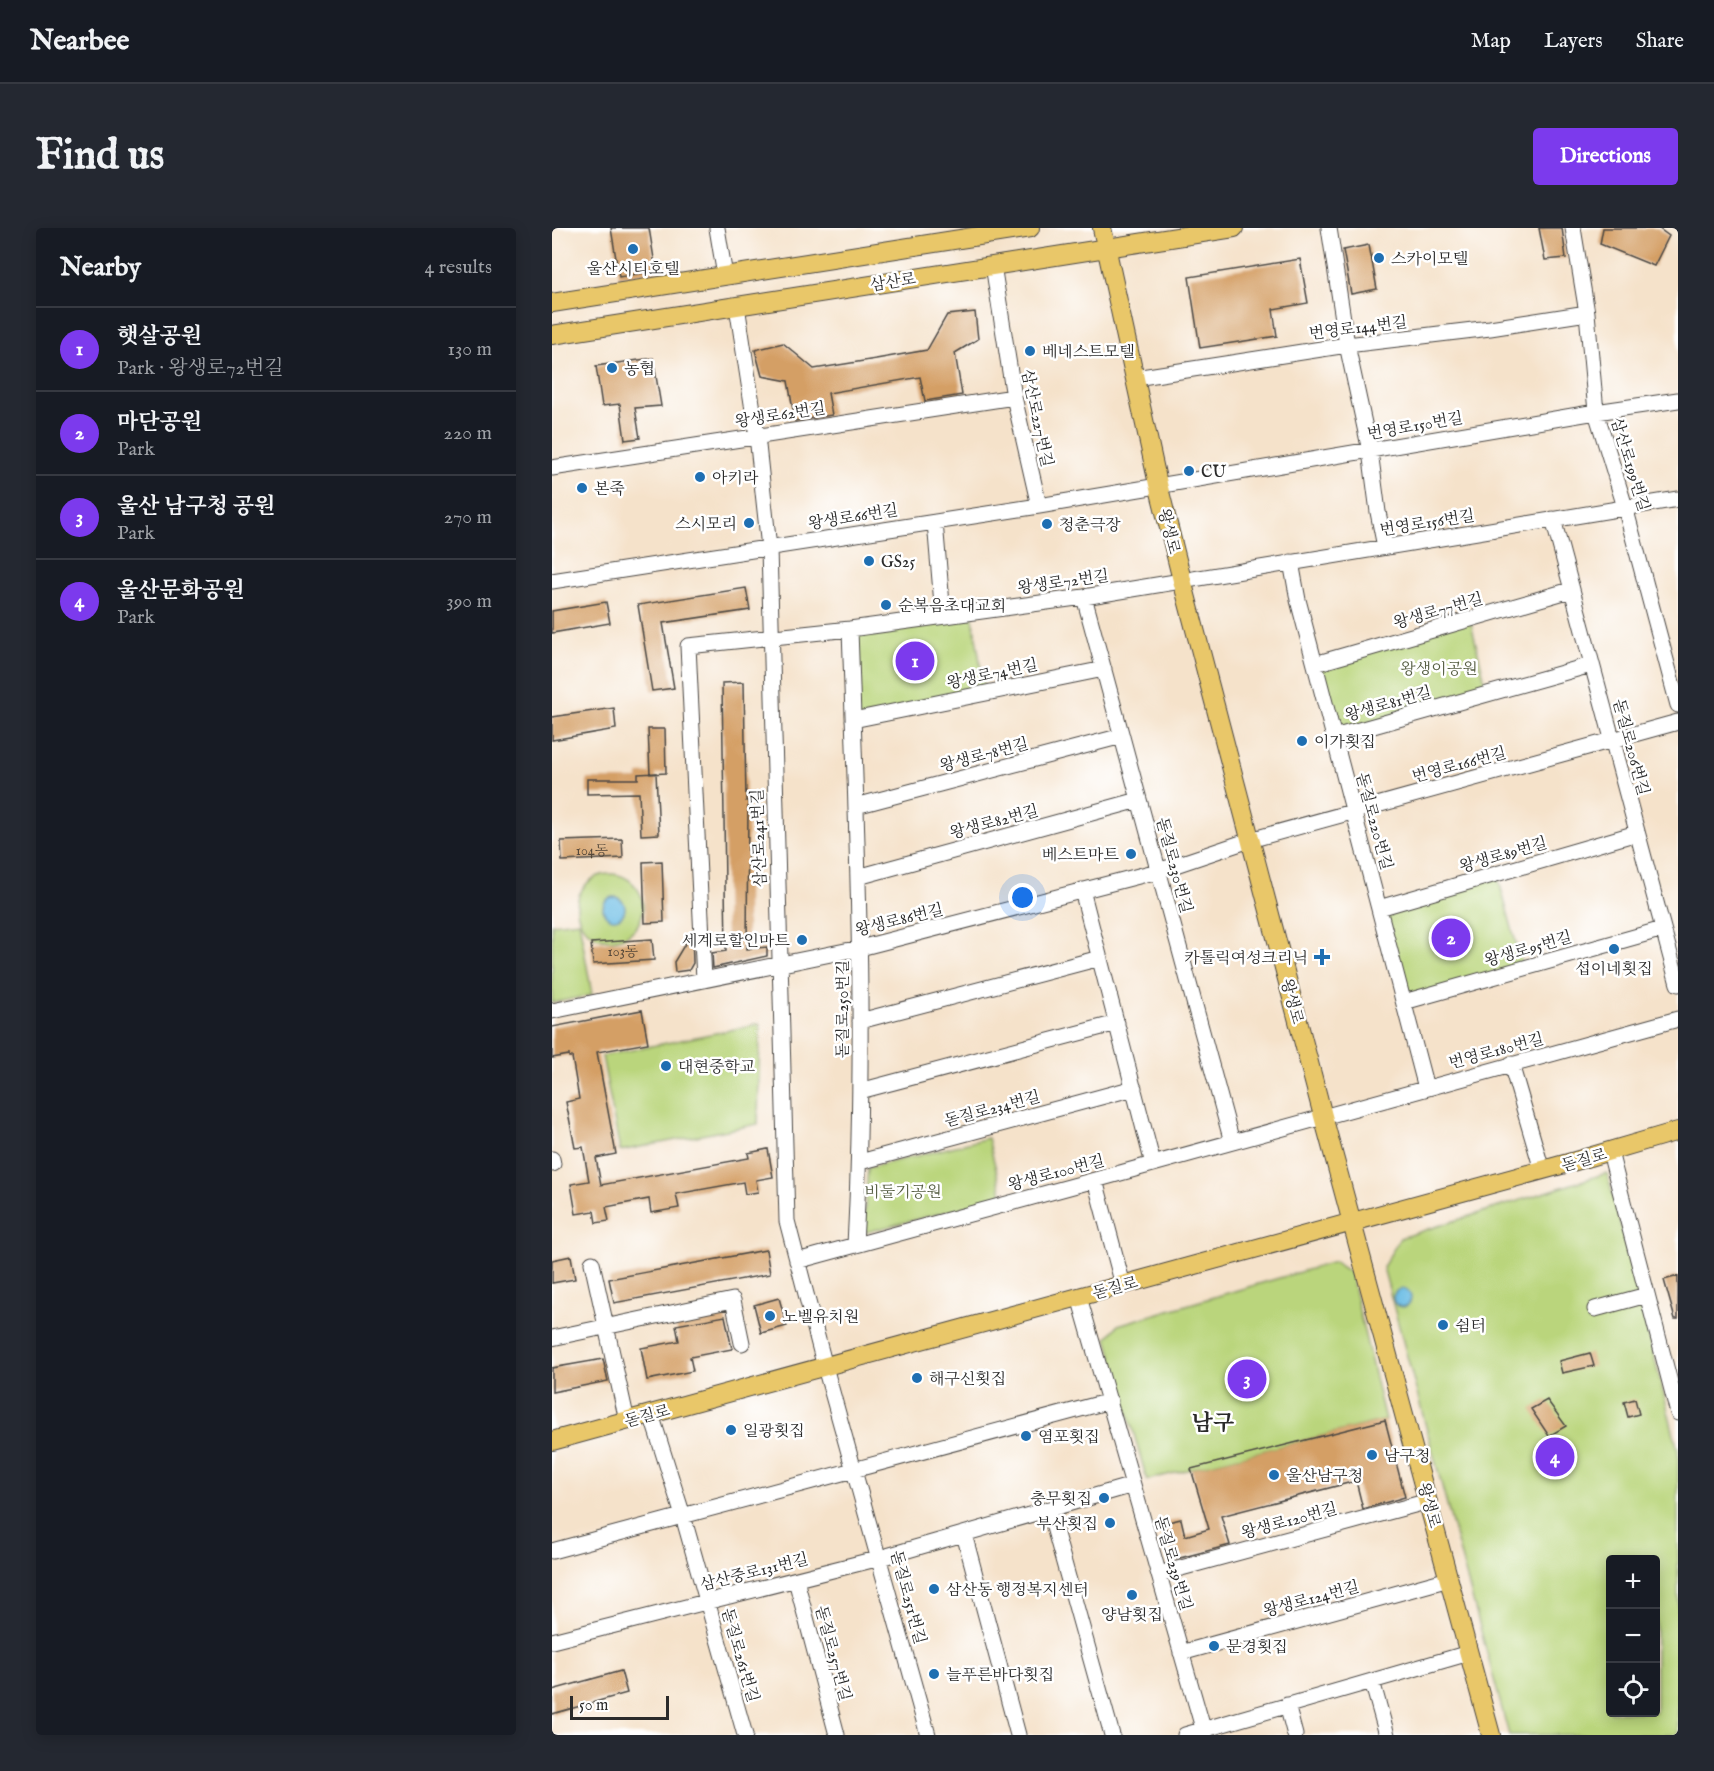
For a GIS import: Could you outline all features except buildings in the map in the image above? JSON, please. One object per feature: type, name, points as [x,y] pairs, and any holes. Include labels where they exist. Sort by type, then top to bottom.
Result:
[{"type":"main road","name":"삼산로","points":[[552,303],[986,231],[1030,228]]},
{"type":"main road","name":"왕생로","points":[[1102,228],[1158,484],[1182,580],[1323,1116],[1491,1735]]},
{"type":"main road","name":"삼산로","points":[[552,335],[1233,228]]},
{"type":"main road","name":"돋질로","points":[[552,1441],[1610,1152],[1678,1131]]},
{"type":"street","points":[[717,228],[725,276]]},
{"type":"street","points":[[1329,228],[1347,345],[1370,451],[1385,547]]},
{"type":"street","name":"삼산로199번길","points":[[1574,228],[1587,313],[1596,412],[1625,507],[1678,705]]},
{"type":"street","name":"삼산로227번길","points":[[993,265],[1014,397],[1039,506]]},
{"type":"street","name":"삼산로241번길","points":[[737,306],[757,436],[768,547],[786,1221],[825,1367]]},
{"type":"street","name":"번영로144번길","points":[[1135,378],[1347,345],[1490,328],[1587,313]]},
{"type":"street","name":"왕생로62번길","points":[[552,468],[1014,397]]},
{"type":"street","name":"번영로150번길","points":[[1158,484],[1678,400]]},
{"type":"street","name":"왕생로66번길","points":[[552,581],[1039,506],[1158,484]]},
{"type":"street","name":"번영로156번길","points":[[1182,580],[1678,499]]},
{"type":"street","name":"돋질로206번길","points":[[1552,519],[1678,984]]},
{"type":"street","points":[[935,522],[943,616]]},
{"type":"street","name":"돋질로220번길","points":[[1291,562],[1298,600],[1426,1088]]},
{"type":"street","name":"왕생로72번길","points":[[704,980],[688,646],[850,629],[1084,597],[1182,580]]},
{"type":"street","name":"왕생로77번길","points":[[1315,664],[1571,590]]},
{"type":"street","name":"돋질로230번길","points":[[1084,597],[1232,1142]]},
{"type":"street","name":"돋질로250번길","points":[[850,629],[860,948],[860,1162],[855,1245]]},
{"type":"street","name":"왕생로81번길","points":[[1334,737],[1591,665]]},
{"type":"street","name":"왕생로74번길","points":[[853,720],[1104,669]]},
{"type":"street","name":"번영로166번길","points":[[1250,840],[1678,722]]},
{"type":"street","name":"왕생로78번길","points":[[856,806],[1122,735]]},
{"type":"street","name":"왕생로82번길","points":[[858,878],[1139,800]]},
{"type":"street","name":"왕생로89번길","points":[[1379,908],[1637,833]]},
{"type":"street","name":"왕생로86번길","points":[[552,1011],[860,948],[1158,871],[1250,840]]},
{"type":"street","points":[[1082,890],[1153,1164]]},
{"type":"street","name":"왕생로95번길","points":[[1404,1002],[1663,929]]},
{"type":"street","points":[[860,1021],[1100,958]]},
{"type":"street","name":"번영로180번길","points":[[1323,1116],[1678,1018]]},
{"type":"street","points":[[860,1091],[1117,1023]]},
{"type":"street","points":[[1511,1065],[1542,1170]]},
{"type":"street","name":"돋질로234번길","points":[[860,1162],[1134,1088]]},
{"type":"street","name":"왕생로100번길","points":[[797,1261],[1323,1116]]},
{"type":"street","points":[[1610,1152],[1678,1413]]},
{"type":"street","points":[[1095,1180],[1123,1285]]},
{"type":"street","points":[[592,1263],[627,1421]]},
{"type":"street","points":[[1595,1309],[1647,1295]]},
{"type":"street","name":"돋질로239번길","points":[[1079,1297],[1204,1732]]},
{"type":"street","points":[[552,1338],[733,1300],[742,1343]]},
{"type":"street","name":"돋질로251번길","points":[[825,1367],[928,1735]]},
{"type":"street","points":[[552,1551],[1110,1401]]},
{"type":"street","name":"돋질로261번길","points":[[651,1414],[683,1516],[745,1735]]},
{"type":"street","name":"삼산중로131번길","points":[[552,1641],[880,1558],[1133,1485]]},
{"type":"street","name":"왕생로120번길","points":[[1159,1574],[1429,1501]]},
{"type":"street","points":[[1049,1509],[1112,1735]]},
{"type":"street","points":[[964,1534],[1018,1735]]},
{"type":"street","name":"왕생로124번길","points":[[1181,1653],[1449,1578]]},
{"type":"street","name":"돋질로257번길","points":[[796,1580],[837,1735]]},
{"type":"street","points":[[1185,1735],[1204,1732],[1287,1705],[1469,1653]]},
{"type":"street","points":[[1372,1681],[1387,1735]]},
{"type":"street","points":[[1287,1705],[1295,1735]]},
{"type":"green space","points":[[972,612],[985,693],[853,720],[850,629]]},
{"type":"green space","name":"왕생이공원","points":[[1470,619],[1488,694],[1334,737],[1315,664]]},
{"type":"green space","points":[[610,874],[623,877],[633,884],[640,894],[643,907],[640,920],[633,930],[623,937],[610,940],[597,937],[587,930],[580,920],[577,907],[580,894],[587,884],[597,877]]},
{"type":"green space","points":[[1497,874],[1523,968],[1404,1002],[1379,908]]},
{"type":"green space","points":[[579,921],[592,995],[552,1003],[552,924]]},
{"type":"green space","points":[[760,1024],[758,1124],[620,1151],[602,1056]]},
{"type":"green space","name":"비둘기공원","points":[[988,1138],[1003,1197],[863,1233],[868,1168]]},
{"type":"green space","points":[[1607,1173],[1678,1450],[1678,1735],[1509,1735],[1383,1267],[1400,1238]]},
{"type":"green space","points":[[1334,1262],[1350,1272],[1385,1420],[1147,1480],[1107,1338],[1118,1325]]},
{"type":"water","points":[[614,897],[624,904],[625,908],[618,918],[614,919],[604,912],[603,908],[610,898]]},
{"type":"water","points":[[1402,1289],[1408,1292],[1411,1298],[1408,1304],[1402,1307],[1396,1304],[1393,1298],[1396,1292]]},
{"type":"place","name":"울산시티호텔","points":[[633,249]]},
{"type":"place","name":"스카이모텔","points":[[1379,258]]},
{"type":"place","name":"베네스트모텔","points":[[1030,351]]},
{"type":"place","name":"농협","points":[[612,368]]},
{"type":"place","name":"CU","points":[[1189,471]]},
{"type":"place","name":"아키라","points":[[700,477]]},
{"type":"place","name":"본죽","points":[[582,488]]},
{"type":"place","name":"스시모리","points":[[749,523]]},
{"type":"place","name":"청춘극장","points":[[1047,524]]},
{"type":"place","name":"GS25","points":[[869,561]]},
{"type":"place","name":"순복음초대교회","points":[[886,605]]},
{"type":"place","name":"햇살공원","points":[[915,661]]},
{"type":"place","name":"이가횟집","points":[[1302,741]]},
{"type":"place","name":"베스트마트","points":[[1131,854]]},
{"type":"place","name":"마단공원","points":[[1451,938]]},
{"type":"place","name":"세계로할인마트","points":[[802,940]]},
{"type":"place","name":"섭이네횟집","points":[[1614,949]]},
{"type":"place","name":"카톨릭여성크리닉","points":[[1322,957]]},
{"type":"place","name":"대현중학교","points":[[666,1066]]},
{"type":"place","name":"노벨유치원","points":[[770,1316]]},
{"type":"place","name":"쉼터","points":[[1443,1325]]},
{"type":"place","name":"해구신횟집","points":[[917,1378]]},
{"type":"place","name":"울산 남구청 공원","points":[[1247,1379]]},
{"type":"place","name":"일광횟집","points":[[731,1430]]},
{"type":"place","name":"염포횟집","points":[[1026,1436]]},
{"type":"place","name":"남구청","points":[[1372,1455]]},
{"type":"place","name":"울산문화공원","points":[[1555,1457]]},
{"type":"place","name":"울산남구청","points":[[1274,1475]]},
{"type":"place","name":"충무횟집","points":[[1104,1498]]},
{"type":"place","name":"부산횟집","points":[[1110,1523]]},
{"type":"place","name":"삼산동 행정복지센터","points":[[934,1589]]},
{"type":"place","name":"양남횟집","points":[[1132,1595]]},
{"type":"place","name":"문경횟집","points":[[1214,1646]]},
{"type":"place","name":"늘푸른바다횟집","points":[[934,1674]]},
{"type":"district","name":"남구","points":[[1213,1422]]}]
